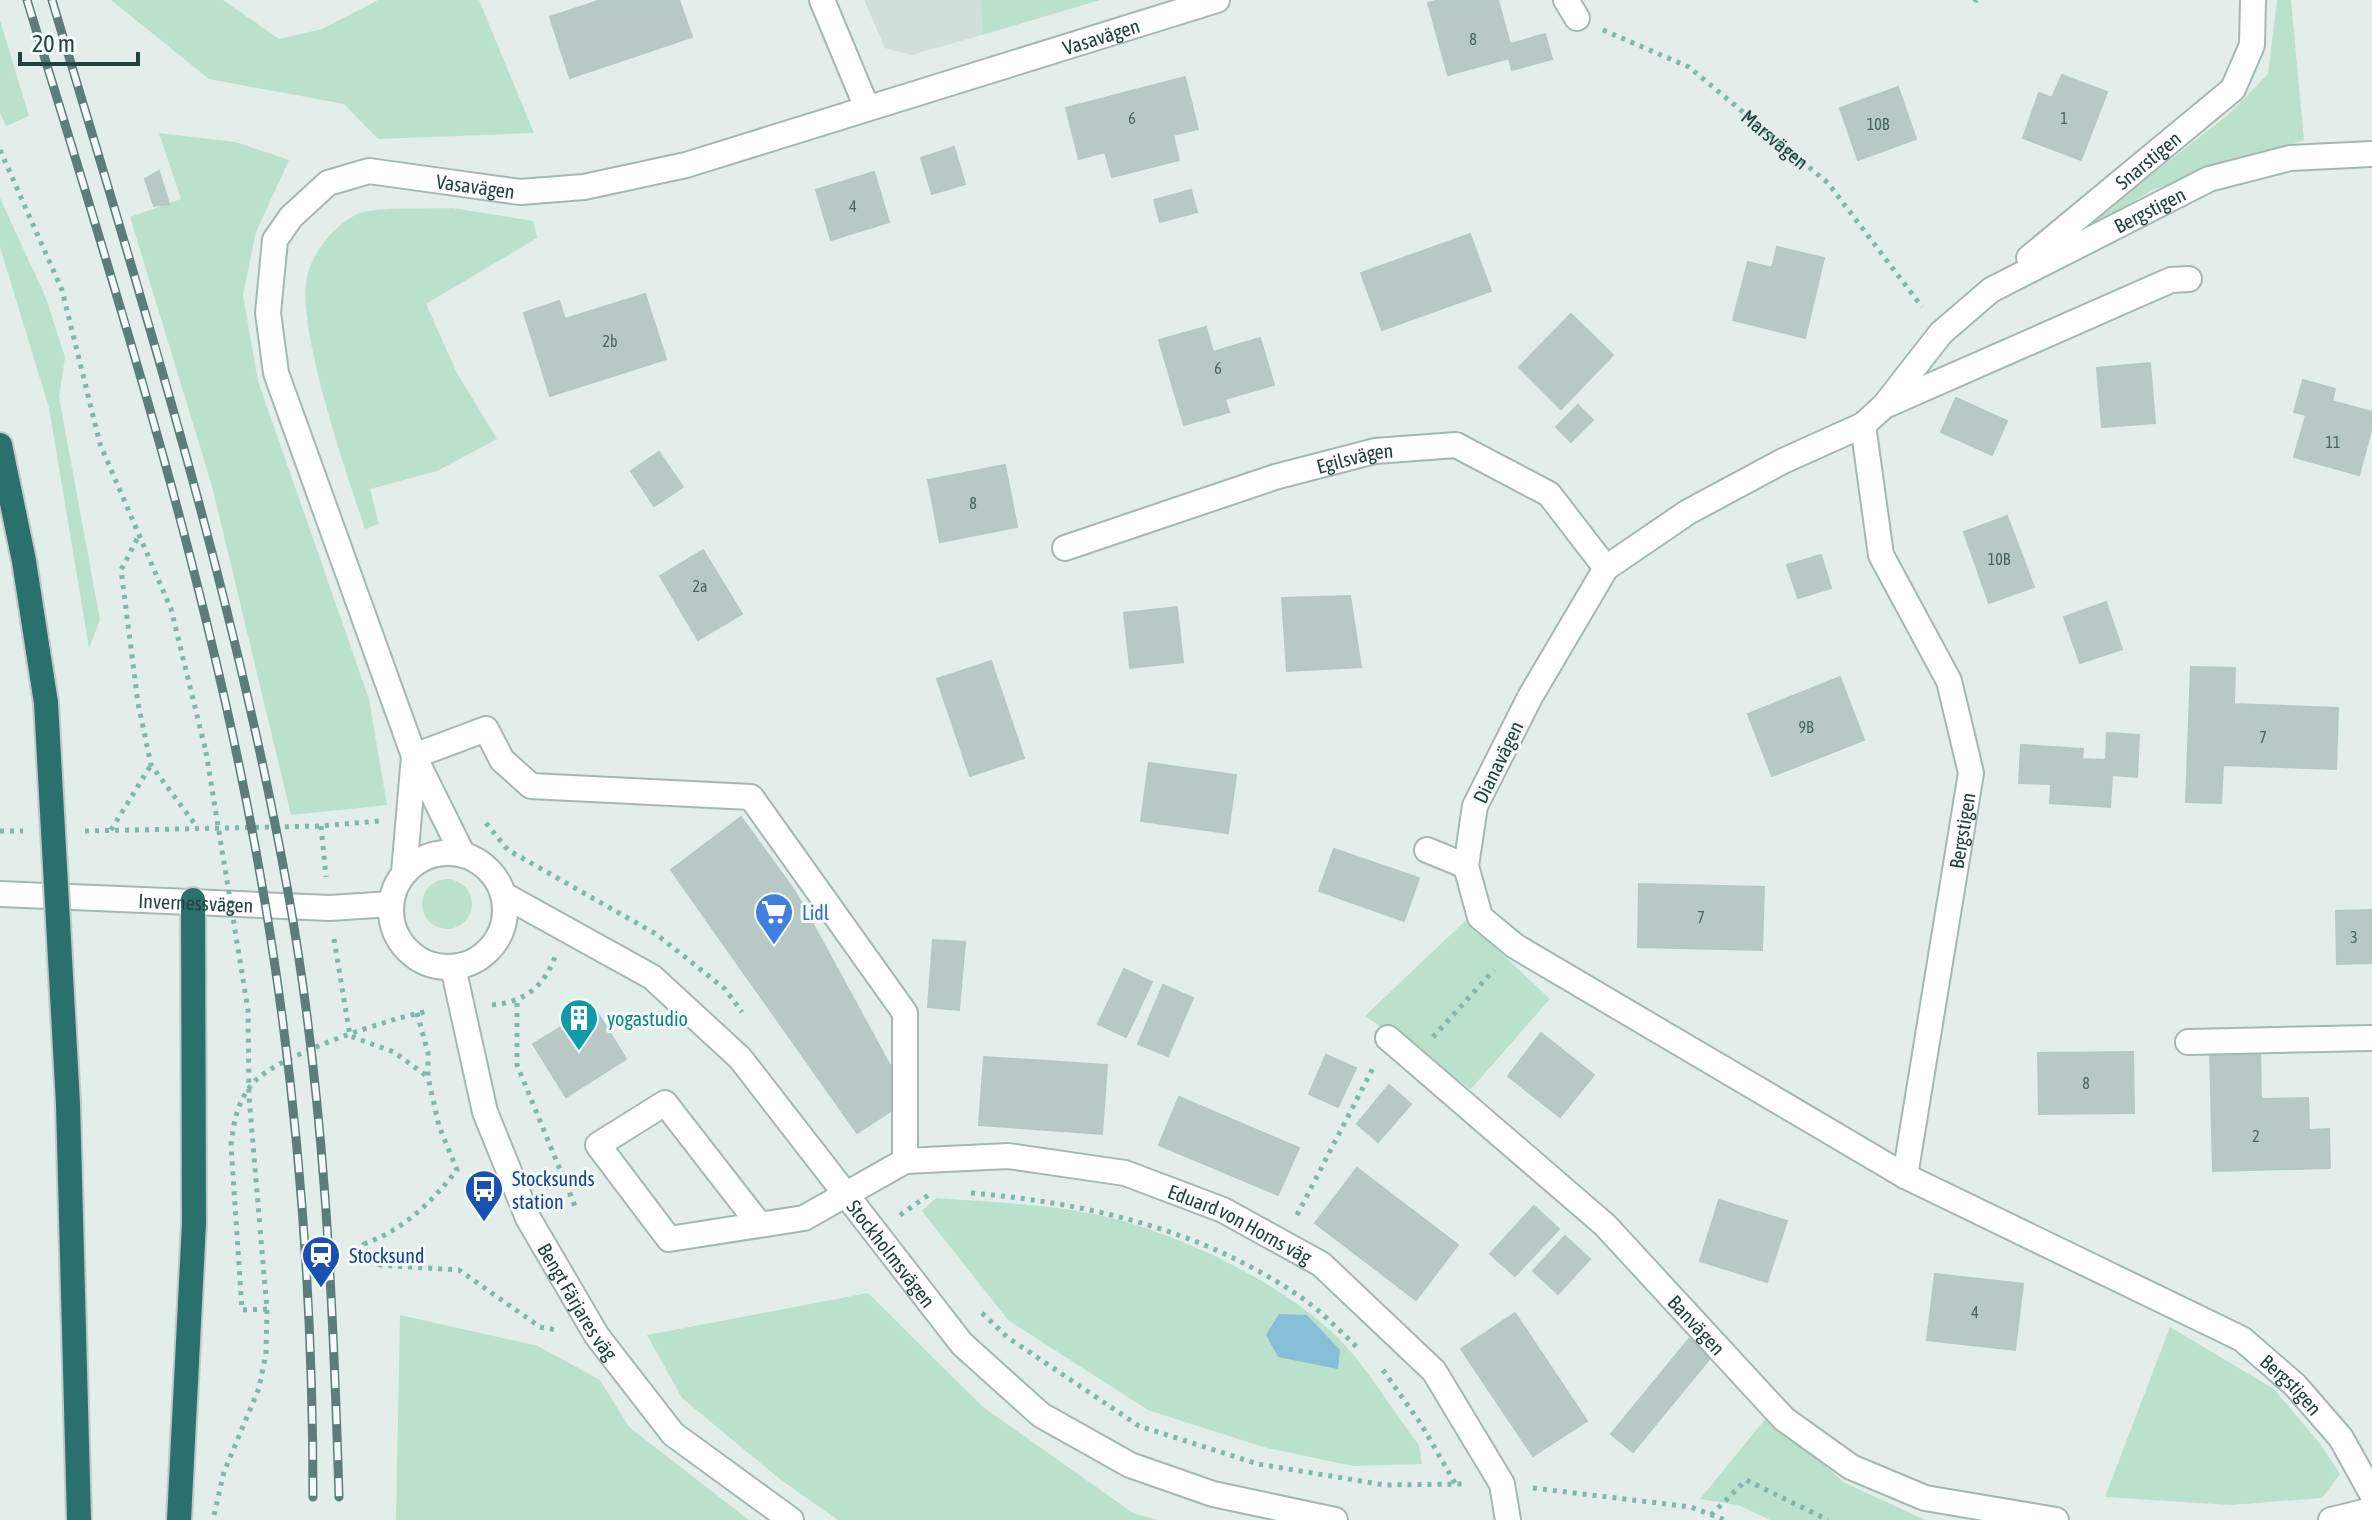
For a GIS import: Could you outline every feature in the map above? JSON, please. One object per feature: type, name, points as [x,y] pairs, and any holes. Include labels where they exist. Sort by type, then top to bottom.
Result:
[{"type":"highway","points":[[0,445],[24,561],[46,703],[68,1104],[79,1520]]},
{"type":"highway","points":[[179,1520],[194,1223],[193,900]]},
{"type":"street","points":[[822,0],[867,108]]},
{"type":"street","name":"Vasavägen","points":[[463,855],[414,756],[276,373],[268,313],[275,240],[291,217],[328,183],[369,171],[520,192],[584,187],[686,165],[1217,0]]},
{"type":"street","name":"Snarstigen","points":[[1991,290],[2233,89],[2252,45],[2253,0]]},
{"type":"street","name":"Bergstigen","points":[[2372,154],[2290,158],[2209,179],[1991,290],[1941,333],[1884,406],[1863,425],[1881,555],[1949,681],[1971,773],[1905,1176],[2242,1339],[2295,1385],[2341,1438],[2372,1494]]},
{"type":"street","points":[[1884,406],[2171,280],[2189,279]]},
{"type":"street","name":"Dianavägen","points":[[1863,425],[1783,461],[1688,512],[1606,568],[1530,697],[1475,806],[1466,866],[1480,917],[1515,946],[1905,1176]]},
{"type":"street","name":"Egilsvägen","points":[[1065,548],[1275,477],[1375,451],[1456,445],[1549,494],[1606,568]]},
{"type":"street","points":[[414,756],[486,729],[502,760],[531,786],[751,797],[905,1013],[905,1161]]},
{"type":"street","name":"Vasavägen","points":[[404,873],[414,756]]},
{"type":"street","points":[[1427,850],[1466,866]]},
{"type":"street","points":[[438,853],[463,855],[482,863],[496,877],[504,895],[502,930],[493,947],[477,960],[453,967],[432,965],[414,957],[400,942],[392,924],[391,904],[404,873],[420,861],[438,853]]},
{"type":"street","name":"Invernessvägen","points":[[0,894],[330,908],[391,904]]},
{"type":"street","name":"Stockholmsvägen","points":[[504,895],[652,977],[740,1058],[848,1193],[962,1344],[1041,1415],[1130,1465],[1213,1494],[1307,1517],[1335,1520]]},
{"type":"street","name":"Bengt Färjares väg","points":[[453,967],[459,1007],[485,1112],[528,1218],[597,1336],[673,1434],[791,1520]]},
{"type":"street","name":"Banvägen","points":[[1388,1038],[1411,1061],[1605,1225],[1795,1427],[1851,1467],[1925,1498],[2056,1520]]},
{"type":"street","points":[[2188,1042],[2372,1038]]},
{"type":"street","name":"Eduard von Horns väg","points":[[759,1224],[665,1103],[598,1145],[669,1239],[804,1218],[905,1161],[1008,1156],[1125,1173],[1223,1210],[1321,1264],[1434,1371],[1502,1484],[1508,1520]]},
{"type":"street","points":[[2331,1520],[2372,1510]]},
{"type":"path","name":"Marsvägen","points":[[1571,9],[1689,67],[1828,183],[1941,333]]},
{"type":"path","points":[[0,150],[62,290],[100,444],[171,609],[206,752],[248,1010],[249,1096],[267,1309],[266,1354],[259,1388],[224,1472],[213,1520]]},
{"type":"path","points":[[80,831],[197,827],[151,765],[138,703],[121,570],[138,538]]},
{"type":"path","points":[[111,830],[151,765]]},
{"type":"path","points":[[0,831],[32,831]]},
{"type":"path","points":[[267,1309],[242,1310],[231,1145],[234,1120],[241,1100],[268,1070],[350,1036],[417,1013],[517,1003],[548,975],[581,894]]},
{"type":"path","points":[[1411,1061],[1515,946]]},
{"type":"path","points":[[517,1003],[517,1065],[575,1206]]},
{"type":"path","points":[[417,1013],[428,1053],[428,1077],[439,1126],[457,1170],[403,1225],[364,1244],[367,1255],[372,1262],[380,1265],[459,1270],[540,1327],[597,1336]]},
{"type":"path","points":[[350,1036],[394,1052],[428,1077]]},
{"type":"path","points":[[1282,1242],[1388,1038]]},
{"type":"path","points":[[900,1215],[927,1194],[937,1192]]},
{"type":"path","points":[[961,1192],[1057,1202],[1100,1211],[1213,1246],[1303,1299],[1364,1354]]},
{"type":"path","points":[[1374,1362],[1421,1424],[1456,1484]]},
{"type":"path","points":[[1711,1515],[1746,1480],[1828,1520]]},
{"type":"shaded area","points":[[864,0],[981,0],[982,35],[911,55],[885,48]]},
{"type":"green space","points":[[111,0],[223,0],[279,39],[322,29],[378,0],[479,0],[534,133],[378,139],[344,104],[209,79]]},
{"type":"green space","points":[[981,0],[1100,0],[982,35]]},
{"type":"green space","points":[[2277,0],[2291,0],[2304,140],[2152,190],[2057,249],[2229,114],[2268,74]]},
{"type":"green space","points":[[0,20],[29,116],[6,126],[0,113]]},
{"type":"green space","points":[[159,133],[235,142],[289,160],[256,232],[243,295],[258,381],[369,699],[387,805],[291,815],[212,486],[130,217],[181,199]]},
{"type":"green space","points":[[0,198],[46,298],[65,357],[59,397],[100,620],[89,648],[49,408],[0,247]]},
{"type":"green space","points":[[452,208],[533,221],[537,238],[426,304],[457,373],[497,439],[437,471],[370,489],[379,524],[365,529],[315,361],[305,295],[308,272],[328,237],[360,213]]},
{"type":"green space","points":[[447,879],[465,886],[472,904],[465,922],[447,929],[429,922],[422,904],[429,886]]},
{"type":"green space","points":[[1466,920],[1550,999],[1471,1089],[1365,1016]]},
{"type":"green space","points":[[936,1198],[1034,1205],[1106,1217],[1184,1242],[1238,1268],[1312,1315],[1344,1344],[1419,1445],[1422,1464],[1353,1466],[1263,1447],[1148,1410],[1008,1320],[922,1211]]},
{"type":"green space","points":[[868,1293],[983,1407],[1133,1513],[1158,1520],[838,1520],[781,1480],[682,1398],[647,1335]]},
{"type":"green space","points":[[400,1315],[538,1346],[600,1380],[629,1427],[749,1520],[396,1520]]},
{"type":"green space","points":[[2170,1327],[2274,1389],[2321,1445],[2340,1474],[2322,1498],[2231,1505],[2105,1497]]},
{"type":"green space","points":[[1771,1412],[1843,1482],[1925,1520],[1770,1520],[1738,1505],[1700,1499]]},
{"type":"water","points":[[1279,1314],[1307,1315],[1340,1350],[1338,1369],[1278,1357],[1266,1335]]},
{"type":"building","points":[[601,0],[679,0],[692,37],[570,78],[550,17]]},
{"type":"building","points":[[1439,0],[1498,0],[1510,44],[1545,34],[1552,59],[1512,70],[1509,58],[1448,75],[1428,3]]},
{"type":"building","points":[[2062,75],[2107,92],[2081,160],[2023,138],[2039,93],[2052,98]]},
{"type":"building","points":[[1185,77],[1198,129],[1173,135],[1179,160],[1112,177],[1105,152],[1079,159],[1066,108]]},
{"type":"building","points":[[1898,87],[1916,139],[1858,160],[1840,108]]},
{"type":"building","points":[[954,147],[965,184],[932,194],[921,158]]},
{"type":"building","points":[[159,171],[169,204],[154,206],[145,179]]},
{"type":"building","points":[[874,172],[889,222],[831,240],[816,190]]},
{"type":"building","points":[[1191,190],[1197,212],[1160,222],[1154,200]]},
{"type":"building","points":[[1470,234],[1491,291],[1382,330],[1361,273]]},
{"type":"building","points":[[1777,247],[1824,258],[1805,338],[1733,320],[1748,262],[1772,268]]},
{"type":"building","points":[[645,294],[666,359],[550,396],[524,313],[559,301],[565,319]]},
{"type":"building","points":[[1571,314],[1613,355],[1561,409],[1519,367]]},
{"type":"building","points":[[1206,327],[1213,352],[1260,338],[1274,385],[1225,399],[1229,412],[1184,425],[1159,340]]},
{"type":"building","points":[[2150,363],[2155,423],[2102,427],[2097,368]]},
{"type":"building","points":[[2303,380],[2335,389],[2332,401],[2372,412],[2372,427],[2359,475],[2294,457],[2306,415],[2294,412]]},
{"type":"building","points":[[1956,398],[2007,421],[1992,455],[1941,432]]},
{"type":"building","points":[[1578,405],[1593,420],[1571,442],[1556,427]]},
{"type":"building","points":[[659,452],[683,487],[654,506],[631,471]]},
{"type":"building","points":[[1005,465],[1017,527],[940,542],[928,480]]},
{"type":"building","points":[[2007,516],[2034,587],[1989,603],[1964,532]]},
{"type":"building","points":[[703,550],[742,614],[698,640],[660,576]]},
{"type":"building","points":[[1821,555],[1831,588],[1798,598],[1787,565]]},
{"type":"building","points":[[1350,596],[1361,667],[1287,671],[1282,598]]},
{"type":"building","points":[[2106,602],[2122,649],[2080,663],[2064,617]]},
{"type":"building","points":[[1177,607],[1183,662],[1130,668],[1124,613]]},
{"type":"building","points":[[991,661],[1024,758],[970,776],[937,679]]},
{"type":"building","points":[[2191,667],[2235,668],[2234,704],[2338,708],[2336,769],[2223,765],[2221,803],[2186,802]]},
{"type":"building","points":[[1840,677],[1864,740],[1772,776],[1748,714]]},
{"type":"building","points":[[2107,733],[2139,735],[2137,777],[2112,775],[2110,807],[2050,803],[2051,784],[2019,783],[2021,745],[2083,749],[2082,759],[2106,760]]},
{"type":"building","points":[[1149,763],[1236,775],[1228,833],[1141,821]]},
{"type":"building","name":"Lidl","points":[[741,817],[796,893],[894,1073],[894,1109],[857,1133],[671,870]]},
{"type":"building","points":[[1334,849],[1419,878],[1404,921],[1319,891]]},
{"type":"building","points":[[1639,884],[1764,887],[1762,950],[1638,947]]},
{"type":"building","points":[[2372,910],[2372,963],[2337,964],[2336,911]]},
{"type":"building","points":[[933,940],[965,942],[959,1010],[928,1007]]},
{"type":"building","points":[[1124,969],[1152,982],[1126,1037],[1098,1024]]},
{"type":"building","points":[[1163,985],[1193,998],[1168,1056],[1138,1044]]},
{"type":"building","name":"yogastudio","points":[[594,1007],[626,1059],[566,1097],[533,1044]]},
{"type":"building","points":[[1541,1033],[1594,1075],[1560,1117],[1508,1076]]},
{"type":"building","points":[[2260,1049],[2261,1099],[2308,1098],[2309,1130],[2329,1129],[2330,1168],[2213,1171],[2210,1051]]},
{"type":"building","points":[[2133,1052],[2134,1113],[2039,1114],[2038,1053]]},
{"type":"building","points":[[1326,1055],[1356,1068],[1338,1107],[1309,1094]]},
{"type":"building","points":[[984,1057],[1107,1065],[1102,1134],[979,1125]]},
{"type":"building","points":[[1389,1085],[1411,1104],[1378,1142],[1357,1124]]},
{"type":"building","points":[[1179,1097],[1299,1148],[1278,1195],[1159,1145]]},
{"type":"building","points":[[1357,1168],[1458,1245],[1416,1300],[1315,1223]]},
{"type":"building","points":[[1719,1200],[1787,1221],[1767,1282],[1700,1261]]},
{"type":"building","points":[[1534,1206],[1559,1229],[1515,1276],[1490,1254]]},
{"type":"building","points":[[1565,1236],[1590,1259],[1558,1294],[1533,1271]]},
{"type":"building","points":[[1935,1274],[2023,1284],[2015,1350],[1927,1340]]},
{"type":"building","points":[[1515,1313],[1587,1421],[1533,1456],[1461,1349]]},
{"type":"building","points":[[1689,1339],[1711,1357],[1633,1452],[1611,1434]]},
{"type":"railway","points":[[27,0],[123,315],[182,526],[209,632],[255,846],[281,1008],[299,1170],[310,1333],[313,1497]]},
{"type":"railway","points":[[52,0],[151,332],[212,554],[266,778],[288,892],[310,1042],[325,1194],[339,1497]]},
{"type":"place","name":"Lidl","points":[[774,946]]},
{"type":"place","name":"yogastudio","points":[[579,1052]]},
{"type":"place","name":"Stocksunds station","points":[[484,1223]]},
{"type":"place","name":"Stocksund","points":[[321,1289]]}]
